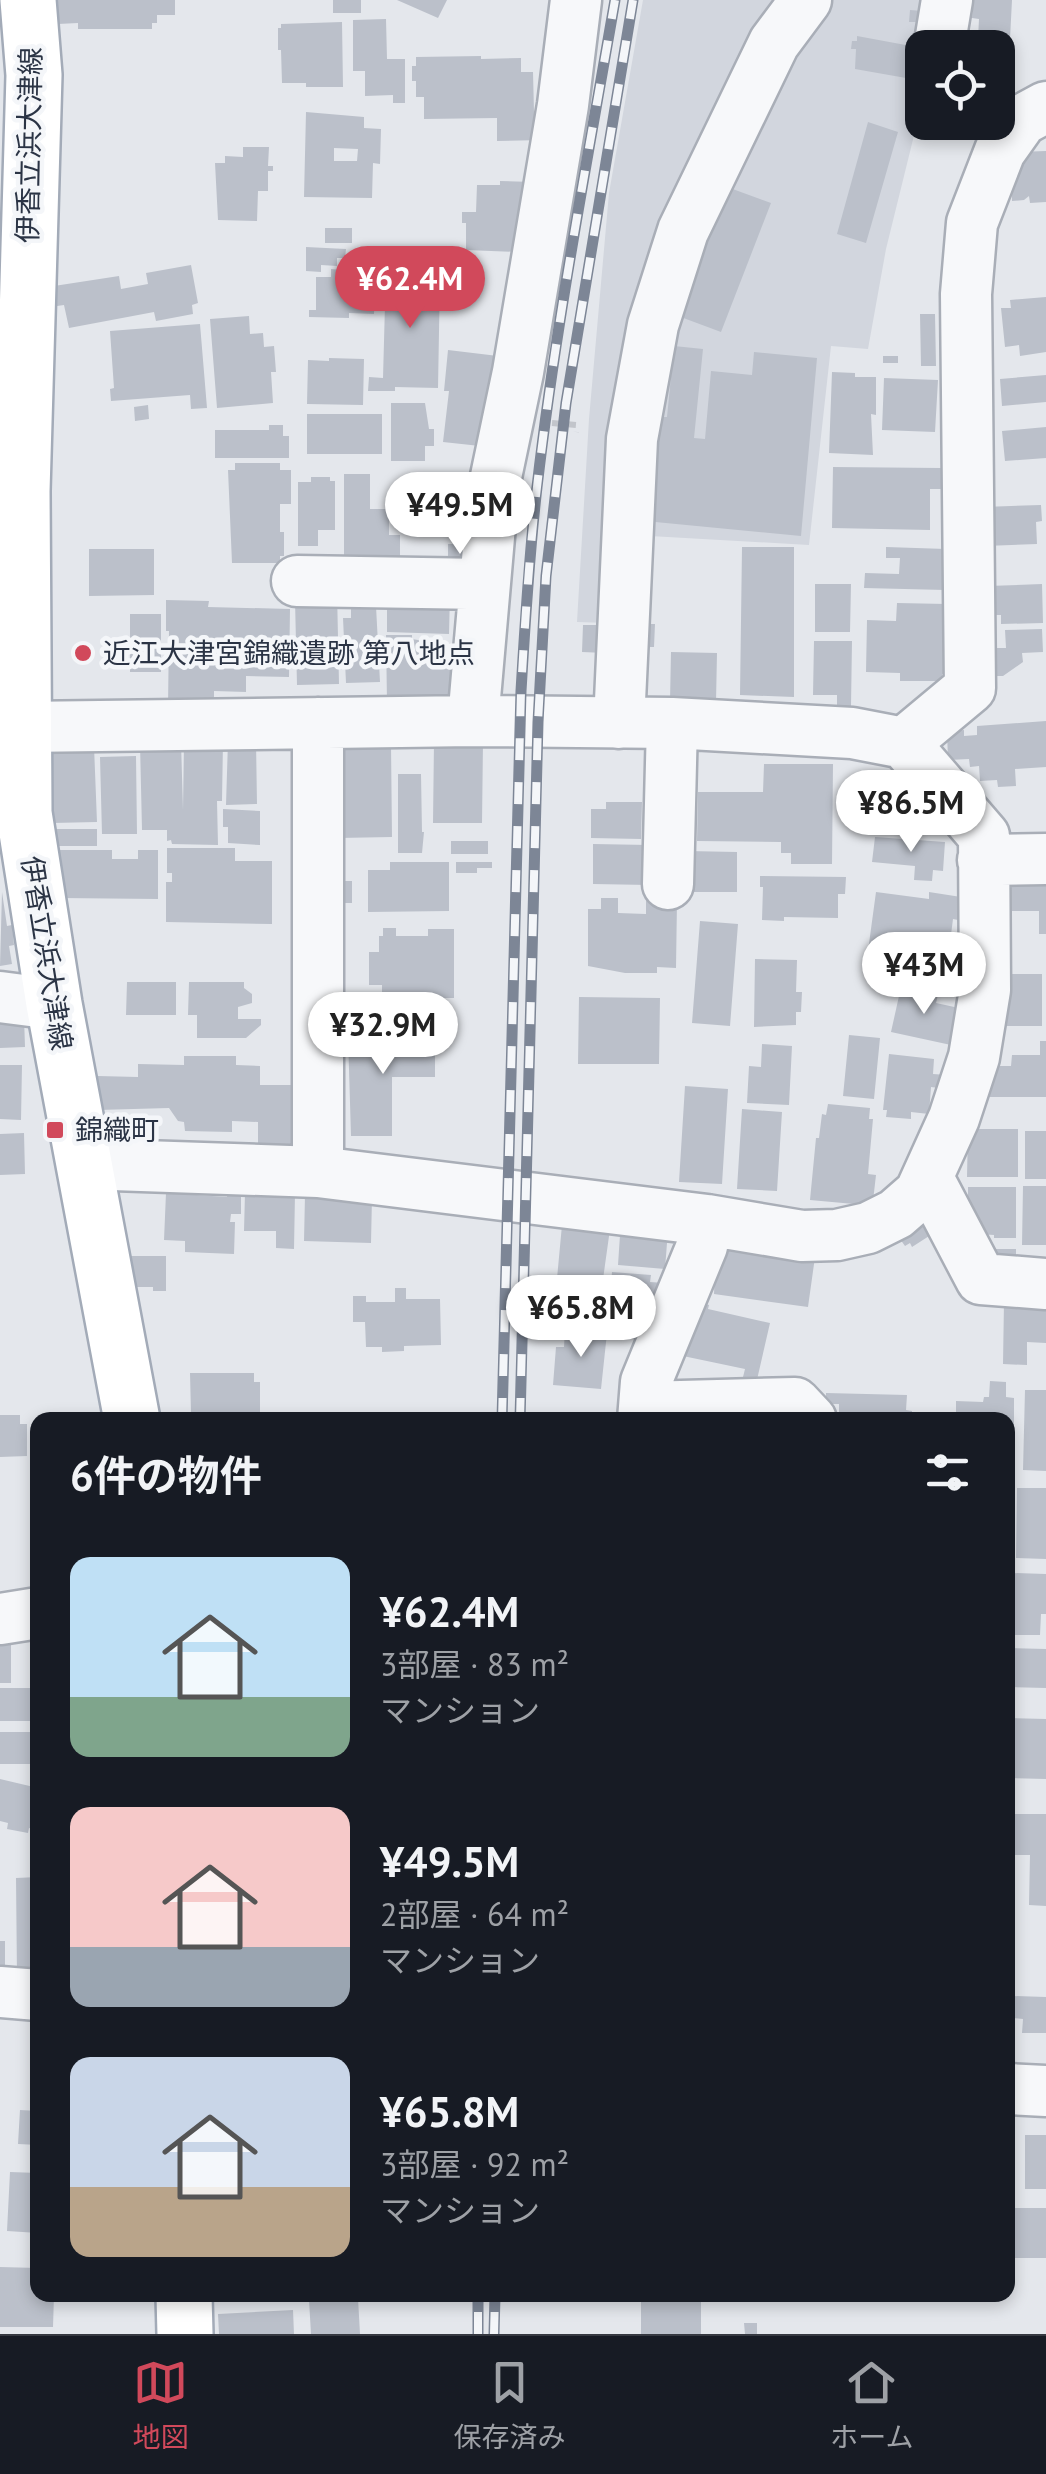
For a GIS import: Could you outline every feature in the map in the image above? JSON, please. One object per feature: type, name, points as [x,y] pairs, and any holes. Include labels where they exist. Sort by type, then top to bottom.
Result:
[{"type":"main road","name":"伊香立浜大津線","points":[[28,0],[17,75],[22,726],[12,813],[54,1004],[130,1412]]},
{"type":"main road","points":[[184,2302],[186,2334]]},
{"type":"street","points":[[474,721],[493,492],[521,352],[576,0]]},
{"type":"street","points":[[619,723],[632,438],[653,325],[683,231],[774,43],[806,0]]},
{"type":"street","points":[[942,30],[947,0]]},
{"type":"street","points":[[904,742],[970,688],[966,294],[972,223],[1000,151],[1022,114]]},
{"type":"street","points":[[297,581],[484,584]]},
{"type":"street","points":[[22,726],[474,721],[672,724],[852,733],[904,742],[984,836],[984,990],[974,1058],[954,1118],[920,1192],[896,1214],[868,1228],[837,1235],[802,1236],[707,1220],[318,1172],[84,1164]]},
{"type":"street","points":[[318,723],[318,1172]]},
{"type":"street","points":[[668,884],[672,724]]},
{"type":"street","points":[[983,860],[1046,859]]},
{"type":"street","points":[[0,996],[54,1004]]},
{"type":"street","points":[[928,1178],[982,1279],[1046,1284]]},
{"type":"street","points":[[644,1412],[646,1382],[702,1246],[707,1220]]},
{"type":"street","points":[[661,1412],[795,1404],[802,1412]]},
{"type":"street","points":[[0,1619],[30,1614]]},
{"type":"street","points":[[0,1992],[30,1994]]},
{"type":"street","points":[[1015,2089],[1046,2091]]},
{"type":"shaded area","points":[[643,0],[933,0],[928,30],[905,30],[905,140],[913,140],[886,249],[868,349],[831,346],[809,545],[650,536],[609,623],[577,622],[589,419],[609,193]]},
{"type":"building","points":[[58,0],[175,0],[175,15],[157,15],[152,29],[78,29],[78,23],[58,24]]},
{"type":"building","points":[[333,0],[361,0],[361,13],[333,13]]},
{"type":"building","points":[[397,0],[447,0],[438,18]]},
{"type":"building","points":[[973,0],[1012,0],[1010,30],[978,30],[979,19],[972,18]]},
{"type":"building","points":[[910,10],[922,11],[921,22],[909,22]]},
{"type":"building","points":[[386,19],[387,59],[405,59],[405,103],[393,103],[393,95],[365,96],[365,71],[353,71],[353,20]]},
{"type":"building","points":[[342,22],[343,87],[282,83],[278,50],[281,24]]},
{"type":"building","points":[[857,36],[905,45],[905,78],[855,69],[856,49],[851,49],[852,41],[857,41]]},
{"type":"building","points":[[416,57],[521,58],[521,72],[533,72],[534,112],[543,112],[543,140],[497,141],[497,118],[424,119],[424,97],[416,97],[416,81],[412,81]]},
{"type":"building","points":[[306,112],[364,117],[364,128],[381,129],[380,164],[373,163],[372,198],[304,197]],"holes":[[[334,148],[358,149],[357,161],[334,161]]]},
{"type":"building","points":[[868,122],[898,132],[866,243],[837,234]]},
{"type":"building","points":[[243,147],[269,147],[268,166],[273,166],[273,171],[268,171],[268,191],[258,191],[257,221],[218,220],[215,163],[225,163],[225,156],[243,157]]},
{"type":"building","points":[[1046,151],[1046,202],[1030,203],[1029,196],[1012,201],[1011,165],[1018,152]]},
{"type":"building","points":[[500,181],[533,182],[519,252],[466,250],[462,212],[476,212],[477,185],[500,185]]},
{"type":"building","points":[[719,184],[771,203],[721,332],[670,313]]},
{"type":"building","points":[[325,228],[352,228],[352,243],[325,243]]},
{"type":"building","points":[[306,247],[346,249],[345,258],[337,258],[337,266],[321,265],[321,272],[306,271]]},
{"type":"building","points":[[351,252],[374,252],[374,263],[351,263]]},
{"type":"building","points":[[191,265],[198,303],[192,305],[193,314],[156,321],[154,312],[69,328],[64,305],[57,306],[54,286],[119,276],[121,289],[148,284],[146,273]]},
{"type":"building","points":[[386,268],[425,269],[425,275],[440,275],[438,388],[368,391],[369,377],[383,378]]},
{"type":"building","points":[[331,269],[375,273],[374,314],[309,317],[309,310],[316,310],[316,277],[331,277]]},
{"type":"building","points":[[1046,297],[1046,352],[1020,356],[1019,345],[1005,347],[1001,308],[1011,308],[1010,300]]},
{"type":"building","points":[[920,314],[935,314],[936,366],[921,366]]},
{"type":"building","points":[[249,316],[250,334],[263,333],[264,347],[274,346],[273,403],[217,408],[210,319]]},
{"type":"building","points":[[200,324],[207,408],[191,409],[190,395],[111,401],[110,389],[114,388],[110,331]]},
{"type":"building","points":[[674,346],[703,349],[694,438],[705,439],[711,371],[752,375],[754,352],[817,358],[801,536],[645,521],[655,417],[667,417]]},
{"type":"building","points":[[448,350],[498,356],[480,446],[443,442],[449,391],[444,391]]},
{"type":"building","points":[[883,356],[898,356],[898,363],[883,363]]},
{"type":"building","points":[[364,359],[363,405],[307,404],[308,360]]},
{"type":"building","points":[[832,372],[876,377],[876,415],[871,414],[873,455],[829,453]]},
{"type":"building","points":[[1046,375],[1046,402],[1002,406],[1000,379]]},
{"type":"building","points":[[884,378],[938,380],[935,432],[882,430]]},
{"type":"building","points":[[391,403],[425,403],[429,429],[434,429],[434,446],[425,446],[425,461],[391,461]]},
{"type":"building","points":[[148,405],[149,419],[135,421],[134,407]]},
{"type":"building","points":[[307,414],[382,414],[382,454],[307,454]]},
{"type":"building","points":[[269,425],[283,425],[283,436],[289,436],[289,458],[215,458],[215,430],[269,430]]},
{"type":"building","points":[[1046,427],[1046,458],[1005,461],[1002,431]]},
{"type":"building","points":[[235,463],[280,463],[280,470],[291,470],[291,504],[280,504],[284,556],[280,556],[280,563],[232,563],[228,470],[235,470]]},
{"type":"building","points":[[833,467],[941,468],[941,489],[930,489],[930,530],[832,528]]},
{"type":"building","points":[[344,474],[370,474],[370,509],[389,509],[389,535],[400,535],[400,565],[344,565]]},
{"type":"building","points":[[311,477],[330,477],[330,481],[335,481],[335,530],[318,530],[318,546],[298,546],[298,482],[311,482]]},
{"type":"building","points":[[1041,505],[1042,521],[1036,522],[1037,544],[985,546],[983,507]]},
{"type":"building","points":[[448,544],[472,544],[472,570],[448,570]]},
{"type":"building","points":[[742,547],[794,547],[794,697],[740,695]]},
{"type":"building","points":[[886,547],[946,549],[945,590],[864,588],[865,573],[899,574],[900,558],[886,558]]},
{"type":"building","points":[[89,549],[154,549],[154,595],[89,596]]},
{"type":"building","points":[[815,584],[851,584],[850,632],[815,632]]},
{"type":"building","points":[[1042,584],[1043,623],[1001,624],[1001,615],[989,615],[988,586]]},
{"type":"building","points":[[337,591],[339,684],[297,685],[295,600]]},
{"type":"building","points":[[387,592],[450,593],[449,634],[387,632]]},
{"type":"building","points":[[166,600],[209,601],[208,607],[290,609],[289,677],[246,676],[246,692],[214,691],[214,702],[168,707]]},
{"type":"building","points":[[897,603],[947,604],[946,674],[942,674],[942,681],[900,681],[900,673],[866,672],[867,620],[896,621]]},
{"type":"building","points":[[376,606],[380,682],[346,683],[343,618],[351,618],[351,607]]},
{"type":"building","points":[[130,614],[161,614],[161,672],[130,672]]},
{"type":"building","points":[[645,624],[655,624],[654,647],[645,647]]},
{"type":"building","points":[[583,625],[607,625],[606,653],[582,652]]},
{"type":"building","points":[[1042,629],[1043,652],[1022,653],[1023,662],[1003,676],[988,676],[988,648],[1006,648],[1005,630]]},
{"type":"building","points":[[386,635],[412,635],[412,639],[430,642],[430,650],[454,649],[455,702],[387,703]]},
{"type":"building","points":[[814,641],[852,641],[851,706],[837,706],[837,695],[813,695]]},
{"type":"building","points":[[671,652],[717,653],[716,702],[670,701]]},
{"type":"building","points":[[1046,721],[1046,767],[1015,769],[1016,786],[998,787],[997,780],[980,781],[979,766],[970,767],[969,759],[948,760],[947,732],[964,730],[964,736],[977,735],[977,726]]},
{"type":"building","points":[[223,741],[222,801],[217,801],[218,845],[172,844],[167,841],[167,830],[142,830],[140,743],[181,742],[183,810],[184,742]]},
{"type":"building","points":[[228,741],[256,741],[257,804],[226,805]]},
{"type":"building","points":[[434,741],[483,742],[482,823],[433,823]]},
{"type":"building","points":[[338,744],[391,744],[392,837],[338,838]]},
{"type":"building","points":[[94,746],[97,822],[52,823],[50,748]]},
{"type":"building","points":[[136,756],[137,834],[102,834],[100,757]]},
{"type":"building","points":[[764,764],[833,764],[832,864],[791,864],[791,853],[781,853],[781,842],[697,841],[698,792],[763,792]]},
{"type":"building","points":[[883,770],[885,781],[905,779],[906,790],[919,789],[922,820],[868,823],[862,772]]},
{"type":"building","points":[[398,774],[421,774],[422,853],[398,853]]},
{"type":"building","points":[[606,802],[642,802],[641,839],[591,838],[591,809],[606,809]]},
{"type":"building","points":[[223,809],[260,811],[260,845],[228,843]]},
{"type":"building","points":[[929,826],[952,826],[952,834],[930,834]]},
{"type":"building","points":[[56,829],[97,829],[97,846],[56,846]]},
{"type":"building","points":[[875,837],[945,842],[943,871],[933,870],[932,881],[914,880],[915,866],[872,862]]},
{"type":"building","points":[[451,841],[488,841],[488,854],[451,854]]},
{"type":"building","points":[[593,844],[649,845],[649,885],[593,884]]},
{"type":"building","points":[[167,848],[235,848],[235,861],[272,861],[272,924],[166,922],[166,882],[172,882],[172,873],[167,873]]},
{"type":"building","points":[[60,850],[112,850],[112,859],[138,859],[138,850],[158,850],[158,899],[60,898]]},
{"type":"building","points":[[687,851],[737,852],[737,892],[686,892]]},
{"type":"building","points":[[390,862],[449,862],[449,911],[368,912],[368,870],[390,870]]},
{"type":"building","points":[[456,862],[492,862],[492,868],[456,873]]},
{"type":"building","points":[[760,876],[846,877],[845,894],[838,894],[838,918],[762,920]]},
{"type":"building","points":[[1005,876],[1046,876],[1046,934],[1039,934],[1039,911],[1005,911]]},
{"type":"building","points":[[340,881],[352,881],[352,903],[340,903]]},
{"type":"building","points":[[2,892],[14,945],[9,946],[12,964],[0,966]]},
{"type":"building","points":[[876,892],[929,899],[929,892],[961,897],[949,950],[912,945],[906,978],[865,973]]},
{"type":"building","points":[[601,898],[618,898],[618,913],[646,914],[646,900],[677,901],[676,968],[657,967],[657,973],[625,973],[588,966],[588,909],[601,909]]},
{"type":"building","points":[[700,921],[738,924],[730,1026],[692,1023]]},
{"type":"building","points":[[383,928],[396,928],[396,936],[428,936],[428,929],[454,929],[454,998],[382,998],[382,985],[369,985],[369,952],[379,952]]},
{"type":"building","points":[[755,959],[797,960],[796,992],[802,992],[796,1025],[754,1027]]},
{"type":"building","points":[[917,969],[942,972],[941,983],[916,981]]},
{"type":"building","points":[[998,974],[1042,974],[1042,1026],[998,1026]]},
{"type":"building","points":[[127,982],[176,982],[176,1015],[126,1015]]},
{"type":"building","points":[[189,982],[244,982],[244,988],[252,994],[252,1003],[238,1007],[238,1019],[261,1019],[261,1025],[246,1038],[197,1038],[197,1015],[188,1015]]},
{"type":"building","points":[[901,987],[938,995],[936,1003],[959,1008],[951,1045],[891,1032]]},
{"type":"building","points":[[579,997],[660,998],[659,1064],[578,1064]]},
{"type":"building","points":[[0,1017],[24,1017],[25,1047],[0,1048]]},
{"type":"building","points":[[849,1035],[880,1038],[874,1099],[843,1096]]},
{"type":"building","points":[[348,1036],[435,1036],[435,1077],[392,1077],[392,1136],[351,1136]]},
{"type":"building","points":[[1040,1041],[1046,1041],[1046,1097],[989,1097],[989,1066],[1011,1066],[1012,1055],[1040,1055]]},
{"type":"building","points":[[762,1044],[792,1046],[789,1105],[747,1103],[749,1066],[761,1067]]},
{"type":"building","points":[[889,1054],[934,1059],[933,1074],[947,1075],[946,1089],[931,1087],[929,1114],[911,1112],[911,1119],[886,1117],[887,1110],[883,1110]]},
{"type":"building","points":[[184,1056],[236,1056],[236,1065],[260,1066],[260,1085],[301,1085],[301,1146],[258,1146],[258,1122],[232,1121],[232,1132],[185,1131],[184,1122],[178,1121],[169,1108],[98,1110],[98,1076],[138,1077],[138,1064],[184,1065]]},
{"type":"building","points":[[0,1065],[22,1065],[21,1120],[0,1119]]},
{"type":"building","points":[[685,1086],[728,1089],[722,1184],[679,1182]]},
{"type":"building","points":[[828,1104],[870,1108],[869,1119],[873,1119],[868,1174],[876,1175],[873,1201],[865,1200],[865,1205],[810,1200],[816,1138]]},
{"type":"building","points":[[742,1109],[782,1112],[777,1191],[737,1189]]},
{"type":"building","points":[[968,1129],[1018,1129],[1018,1177],[967,1177]]},
{"type":"building","points":[[1025,1131],[1046,1131],[1046,1179],[1025,1179]]},
{"type":"building","points":[[24,1133],[25,1174],[0,1175],[0,1134]]},
{"type":"building","points":[[1023,1186],[1046,1186],[1046,1245],[1022,1245]]},
{"type":"building","points":[[968,1187],[1016,1187],[1016,1238],[978,1234],[973,1228],[973,1205],[968,1205]]},
{"type":"building","points":[[228,1188],[241,1189],[241,1214],[231,1214],[230,1222],[235,1222],[234,1254],[185,1252],[185,1241],[164,1240],[166,1193],[227,1197]]},
{"type":"building","points":[[245,1193],[295,1193],[294,1249],[276,1248],[276,1231],[244,1231]]},
{"type":"building","points":[[305,1195],[372,1197],[371,1243],[304,1241]]},
{"type":"building","points":[[921,1216],[940,1229],[912,1247],[910,1243],[905,1246],[895,1232]]},
{"type":"building","points":[[628,1222],[685,1229],[684,1244],[667,1243],[665,1269],[618,1265],[620,1235],[627,1236]]},
{"type":"building","points":[[562,1225],[610,1229],[599,1308],[593,1307],[593,1317],[579,1316],[580,1303],[555,1300]]},
{"type":"building","points":[[716,1243],[815,1257],[808,1307],[714,1294]]},
{"type":"building","points":[[992,1249],[1016,1249],[1016,1263],[992,1263]]},
{"type":"building","points":[[131,1256],[166,1256],[166,1291],[131,1287]]},
{"type":"building","points":[[612,1272],[651,1275],[650,1282],[665,1283],[662,1315],[647,1314],[645,1340],[618,1338],[620,1320],[608,1319]]},
{"type":"building","points":[[395,1288],[406,1288],[406,1299],[440,1299],[441,1345],[404,1346],[404,1351],[382,1352],[382,1347],[366,1347],[365,1322],[353,1322],[353,1296],[366,1296],[366,1302],[395,1302]]},
{"type":"building","points":[[695,1301],[709,1305],[708,1309],[770,1323],[756,1384],[742,1381],[745,1369],[683,1356]]},
{"type":"building","points":[[1004,1301],[1046,1302],[1046,1343],[1027,1342],[1027,1365],[1003,1364]]},
{"type":"building","points":[[565,1329],[607,1333],[601,1389],[553,1385],[556,1347],[564,1347]]},
{"type":"building","points":[[190,1373],[254,1373],[254,1382],[260,1382],[260,1412],[191,1412]]},
{"type":"building","points":[[990,1381],[1006,1382],[1006,1397],[1014,1398],[1014,1412],[956,1412],[956,1401],[983,1402],[984,1397],[989,1397]]},
{"type":"building","points":[[1025,1390],[1046,1390],[1046,1471],[1023,1470]]},
{"type":"building","points":[[826,1393],[907,1395],[906,1410],[912,1412],[839,1412],[839,1404],[826,1404]]},
{"type":"building","points":[[0,1415],[20,1415],[20,1424],[27,1424],[27,1456],[0,1457]]},
{"type":"building","points":[[1017,1488],[1046,1488],[1046,1559],[1016,1558]]},
{"type":"building","points":[[1015,1573],[1046,1574],[1046,1614],[1041,1614],[1040,1635],[1015,1635]]},
{"type":"building","points":[[0,1643],[11,1643],[11,1683],[0,1683]]},
{"type":"building","points":[[1015,1648],[1046,1649],[1046,1688],[1015,1687]]},
{"type":"building","points":[[0,1688],[30,1688],[30,1721],[0,1721]]},
{"type":"building","points":[[1015,1718],[1046,1719],[1046,1779],[1015,1778]]},
{"type":"building","points":[[0,1732],[30,1732],[30,1764],[0,1764]]},
{"type":"building","points":[[0,1779],[30,1786],[28,1833],[7,1829],[8,1823],[0,1821]]},
{"type":"building","points":[[1015,1814],[1046,1814],[1046,1906],[1029,1905],[1030,1855],[1015,1855]]},
{"type":"building","points":[[30,1877],[30,1978],[17,1978],[16,1878]]},
{"type":"building","points":[[0,1941],[5,1941],[5,1971],[0,1971]]},
{"type":"building","points":[[1015,1996],[1046,1997],[1046,2033],[1022,2033],[1023,2019],[1015,2018]]},
{"type":"building","points":[[20,2110],[30,2111],[30,2145],[18,2144]]},
{"type":"building","points":[[1025,2135],[1046,2135],[1046,2189],[1025,2189]]},
{"type":"building","points":[[10,2172],[30,2173],[30,2232],[7,2231]]},
{"type":"building","points":[[1015,2208],[1046,2208],[1046,2258],[1015,2258]]},
{"type":"building","points":[[0,2267],[30,2268],[30,2302],[54,2302],[53,2327],[0,2327]]},
{"type":"building","points":[[309,2302],[358,2302],[360,2334],[311,2334]]},
{"type":"building","points":[[641,2302],[701,2302],[701,2334],[641,2334]]},
{"type":"building","points":[[293,2310],[294,2334],[219,2334],[218,2314]]},
{"type":"building","points":[[744,2323],[757,2323],[757,2334],[745,2334]]},
{"type":"railway","points":[[502,1412],[521,691],[529,564],[553,364],[615,0]]},
{"type":"railway","points":[[520,1412],[538,722],[546,576],[566,403],[633,0]]},
{"type":"railway","points":[[478,2302],[478,2334]]},
{"type":"railway","points":[[494,2334],[495,2302]]},
{"type":"place","name":"近江大津宮錦織遺跡 第八地点","points":[[83,653]]},
{"type":"place","name":"錦織町","points":[[55,1130]]}]
